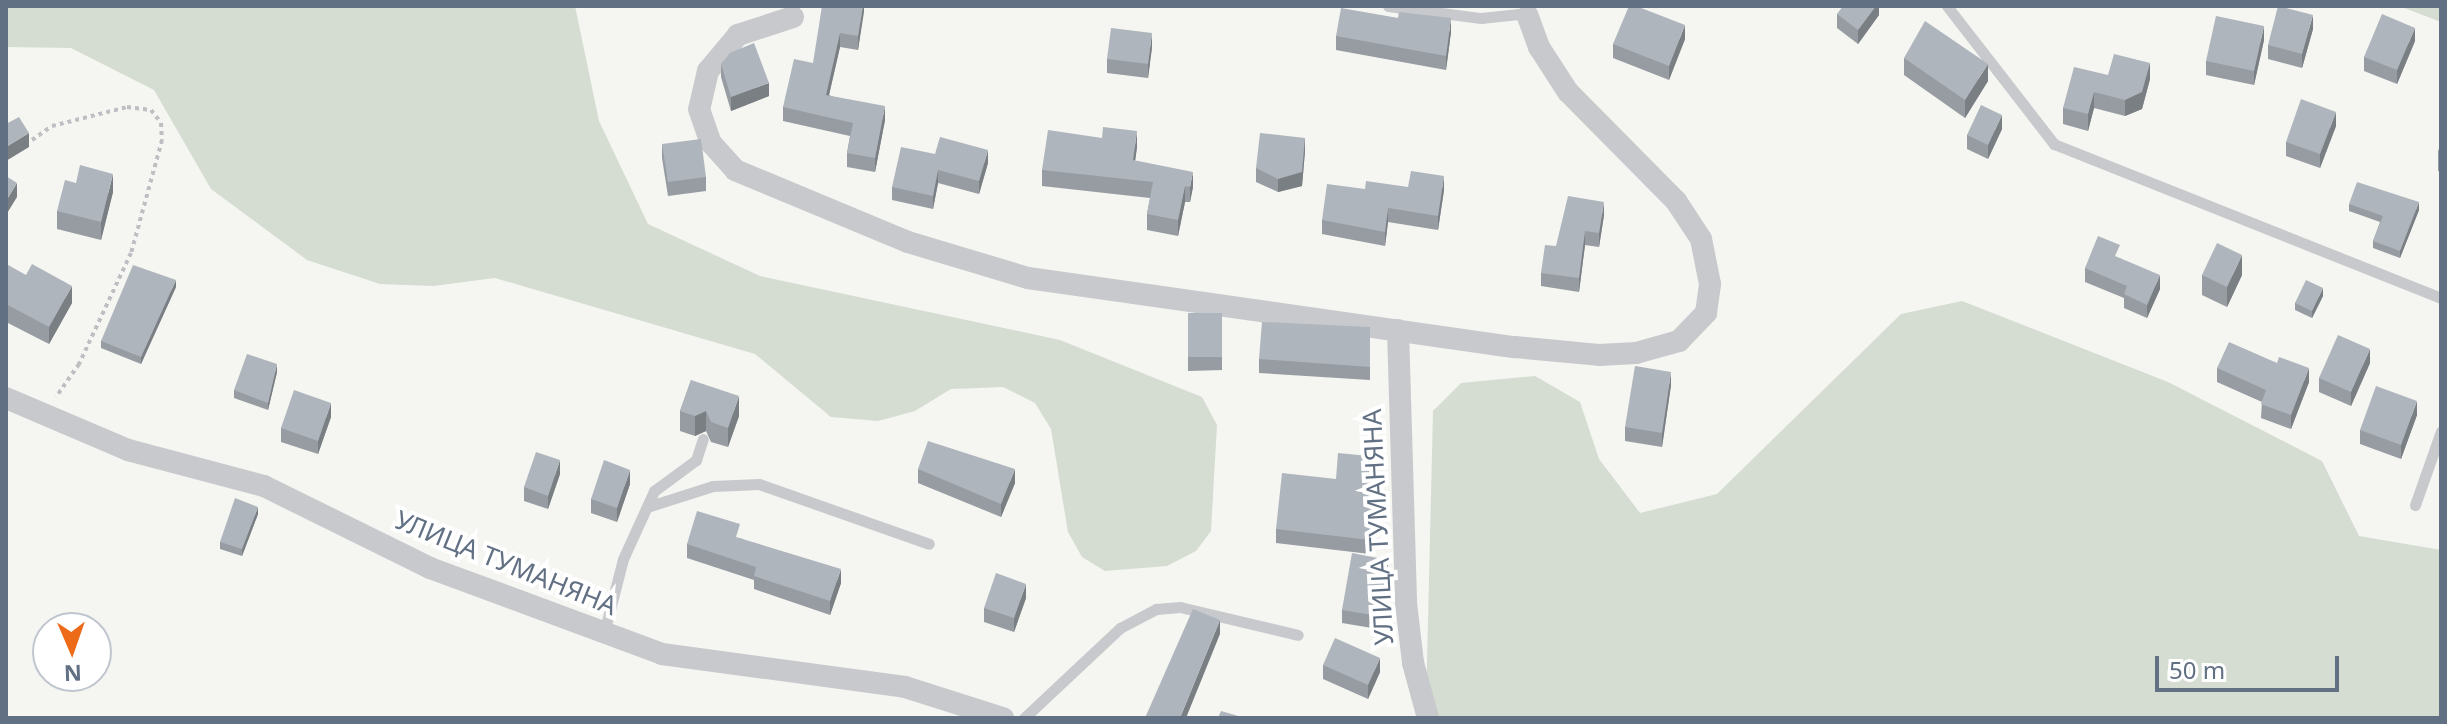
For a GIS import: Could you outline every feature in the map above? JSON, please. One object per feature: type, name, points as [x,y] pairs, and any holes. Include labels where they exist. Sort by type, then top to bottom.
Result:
[{"type":"street","points":[[793,17],[738,35],[708,71],[699,109],[711,143],[735,170],[908,242],[1028,278],[1398,330],[1612,355],[1679,341],[1706,313],[1710,284],[1701,239],[1676,201],[1568,92],[1539,47],[1529,11]]},
{"type":"street","name":"УЛИЦА ТУМАНЯНА","points":[[1398,330],[1406,603],[1413,663],[1428,718]]},
{"type":"street","name":"УЛИЦА ТУМАНЯНА","points":[[6,398],[128,450],[264,486],[430,568],[662,654],[905,687],[1003,718]]},
{"type":"lane","points":[[1388,6],[1481,18],[1529,11]]},
{"type":"lane","points":[[1947,6],[2054,144],[2441,298]]},
{"type":"lane","points":[[2415,505],[2441,431]]},
{"type":"lane","points":[[604,633],[623,559],[654,491],[696,460],[703,439]]},
{"type":"lane","points":[[647,507],[713,486],[759,484],[929,544]]},
{"type":"lane","points":[[1024,718],[1120,628],[1156,609],[1180,607],[1298,635]]},
{"type":"path","points":[[32,140],[52,126],[127,107],[151,110],[161,123],[162,140],[131,253],[105,315],[79,364],[43,415]]},
{"type":"shaded area","points":[[6,6],[575,6],[599,121],[648,224],[760,276],[1060,340],[1202,397],[1217,425],[1211,531],[1196,551],[1167,566],[1105,571],[1082,557],[1068,532],[1051,429],[1035,403],[1003,387],[951,389],[915,411],[878,421],[831,417],[755,354],[495,278],[433,286],[380,284],[307,260],[211,189],[154,90],[71,48],[6,47]]},
{"type":"shaded area","points":[[2399,6],[2441,6],[2441,22]]},
{"type":"shaded area","points":[[1962,301],[2168,382],[2322,461],[2359,536],[2441,550],[2441,718],[1420,718],[1426,705],[1433,411],[1461,383],[1535,376],[1580,402],[1599,459],[1640,513],[1717,494],[1901,314]]},
{"type":"building","points":[[822,6],[863,6],[858,36],[840,33],[826,95],[885,106],[875,158],[847,153],[853,123],[783,107],[794,59],[813,63]]},
{"type":"building","points":[[1629,6],[1685,25],[1669,66],[1613,44]]},
{"type":"building","points":[[1843,6],[1876,6],[1858,30],[1837,14]]},
{"type":"building","points":[[2278,6],[2313,15],[2302,54],[2268,45]]},
{"type":"building","points":[[1341,8],[1398,18],[1399,12],[1451,18],[1446,56],[1336,36]]},
{"type":"building","points":[[2382,14],[2415,28],[2397,70],[2364,57]]},
{"type":"building","points":[[2216,16],[2264,26],[2254,71],[2206,61]]},
{"type":"building","points":[[1925,21],[1988,64],[1965,100],[1904,58]]},
{"type":"building","points":[[1111,28],[1152,33],[1148,64],[1107,59]]},
{"type":"building","points":[[754,43],[769,83],[731,97],[721,64],[730,53]]},
{"type":"building","points":[[2114,54],[2150,63],[2142,92],[2125,100],[2094,92],[2088,114],[2063,108],[2074,67],[2108,75]]},
{"type":"building","points":[[2301,99],[2336,112],[2320,154],[2286,142]]},
{"type":"building","points":[[1981,105],[2002,115],[1988,145],[1967,135]]},
{"type":"building","points":[[19,117],[29,133],[6,147],[6,124]]},
{"type":"building","points":[[1103,127],[1137,131],[1133,160],[1193,172],[1190,187],[1185,186],[1178,220],[1147,214],[1153,182],[1042,170],[1048,130],[1102,138]]},
{"type":"building","points":[[1260,133],[1305,138],[1302,172],[1278,179],[1256,168]]},
{"type":"building","points":[[940,137],[988,150],[979,181],[938,170],[933,196],[892,187],[901,147],[935,154]]},
{"type":"building","points":[[701,139],[706,177],[668,182],[662,144]]},
{"type":"building","points":[[80,165],[113,174],[101,222],[57,211],[65,180],[76,183]]},
{"type":"building","points":[[1411,171],[1444,176],[1438,216],[1388,208],[1385,232],[1322,220],[1327,184],[1365,189],[1366,181],[1408,187]]},
{"type":"building","points":[[6,176],[17,183],[6,201]]},
{"type":"building","points":[[2357,182],[2419,202],[2400,251],[2373,241],[2383,216],[2349,204]]},
{"type":"building","points":[[1568,196],[1604,202],[1599,233],[1585,231],[1579,278],[1541,273],[1545,245],[1556,246]]},
{"type":"building","points":[[2098,236],[2120,245],[2115,256],[2160,275],[2147,305],[2124,294],[2127,286],[2085,268]]},
{"type":"building","points":[[2217,243],[2242,255],[2227,287],[2202,275]]},
{"type":"building","points":[[6,264],[26,275],[32,264],[72,286],[49,327],[6,304]]},
{"type":"building","points":[[133,265],[176,280],[141,357],[101,341]]},
{"type":"building","points":[[2306,280],[2323,288],[2312,311],[2295,303]]},
{"type":"building","points":[[1188,313],[1222,313],[1222,357],[1188,357]]},
{"type":"building","points":[[1262,322],[1370,327],[1370,367],[1259,359]]},
{"type":"building","points":[[2338,335],[2370,349],[2351,392],[2319,378]]},
{"type":"building","points":[[2229,342],[2277,363],[2279,357],[2309,368],[2291,415],[2261,404],[2266,390],[2217,368]]},
{"type":"building","points":[[247,354],[277,364],[268,403],[234,390]]},
{"type":"building","points":[[1635,366],[1671,372],[1662,433],[1625,427]]},
{"type":"building","points":[[691,380],[739,396],[728,428],[711,422],[706,411],[695,416],[680,411]]},
{"type":"building","points":[[2376,386],[2417,401],[2401,445],[2360,430]]},
{"type":"building","points":[[294,390],[331,403],[318,441],[281,428]]},
{"type":"building","points":[[928,441],[1015,469],[1001,504],[918,469]]},
{"type":"building","points":[[536,452],[560,460],[548,496],[524,487]]},
{"type":"building","points":[[1338,453],[1379,457],[1370,540],[1276,529],[1282,473],[1336,479]]},
{"type":"building","points":[[604,460],[630,470],[617,508],[591,499]]},
{"type":"building","points":[[235,498],[258,507],[242,549],[220,542]]},
{"type":"building","points":[[697,511],[740,524],[736,537],[841,569],[830,601],[754,576],[756,567],[687,544]]},
{"type":"building","points":[[1352,553],[1388,560],[1378,616],[1342,610]]},
{"type":"building","points":[[996,573],[1026,584],[1014,618],[984,608]]},
{"type":"building","points":[[1193,609],[1220,620],[1180,718],[1145,718]]},
{"type":"building","points":[[1335,638],[1380,658],[1368,685],[1323,665]]},
{"type":"building","points":[[1221,711],[1245,718],[1218,718]]}]
